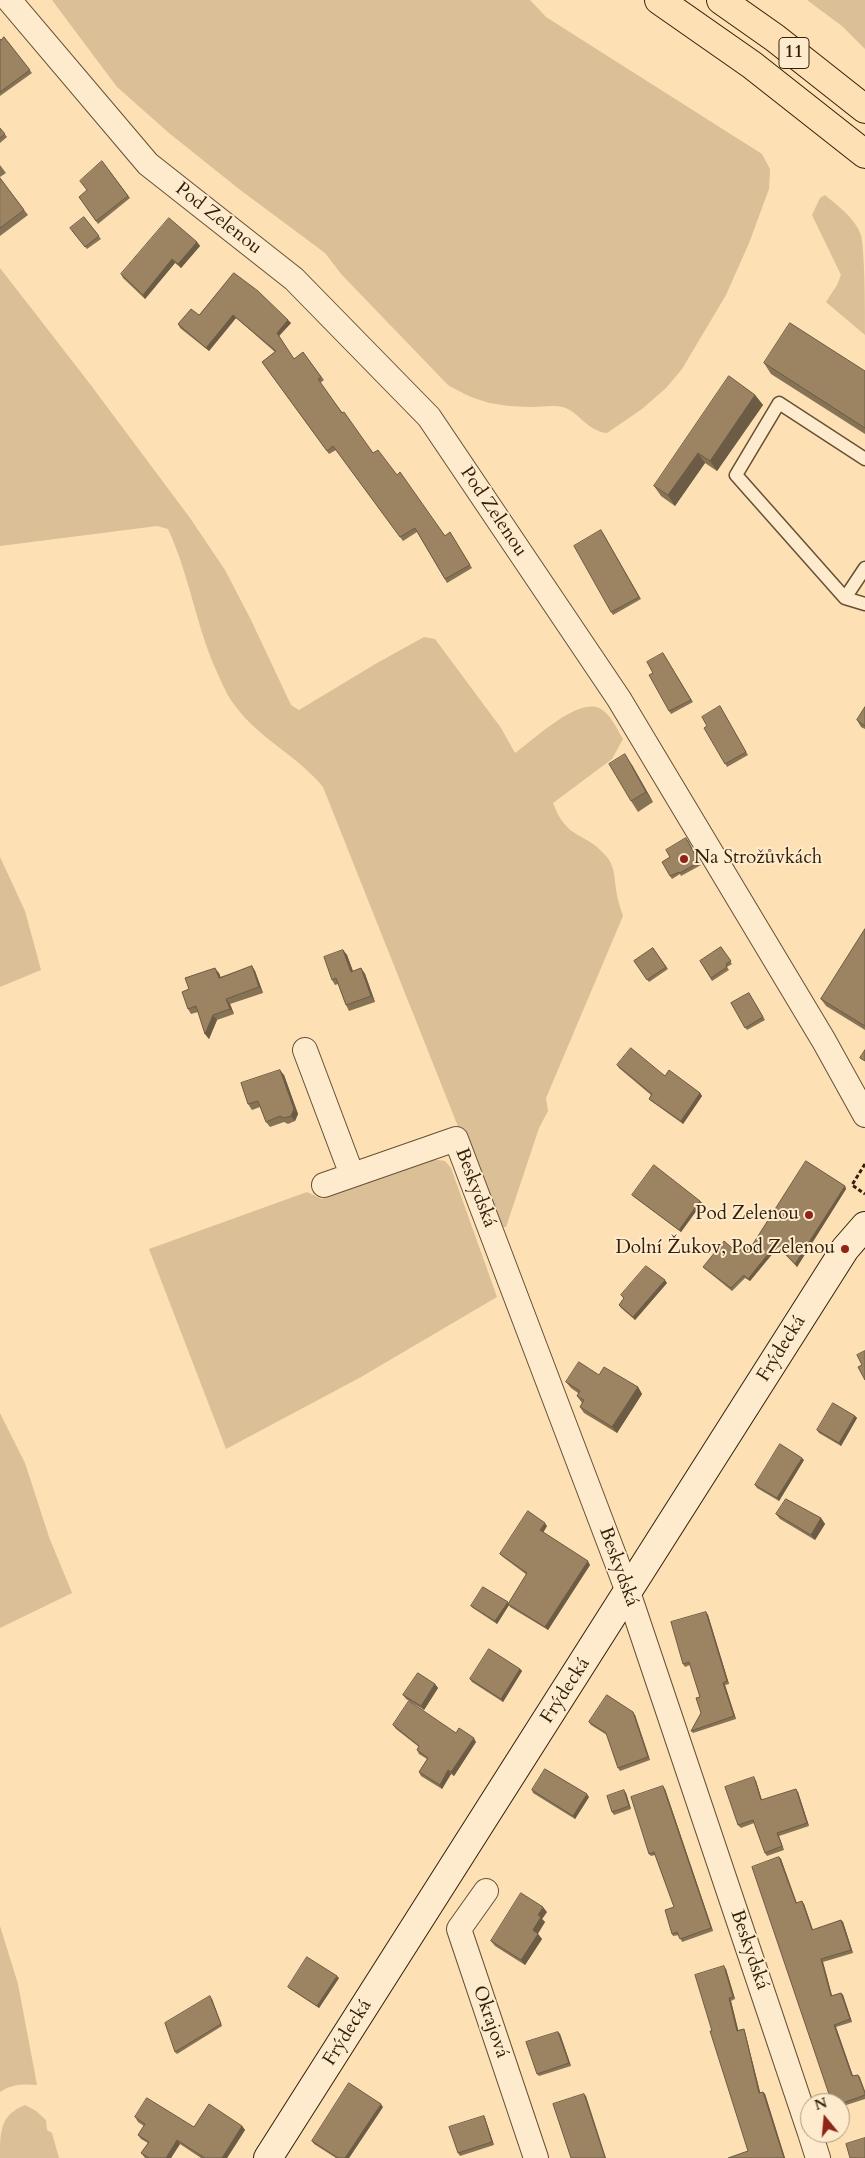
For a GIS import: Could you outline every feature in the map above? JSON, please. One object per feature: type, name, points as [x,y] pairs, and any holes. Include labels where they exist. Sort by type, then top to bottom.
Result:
[{"type":"highway","name":"11","points":[[659,0],[752,65],[865,154]]},
{"type":"highway","name":"11","points":[[721,0],[775,38],[865,109]]},
{"type":"main road","name":"Frýdecká","points":[[268,2158],[846,1250],[865,1226]]},
{"type":"street","name":"Pod Zelenou","points":[[9,0],[148,164],[294,279],[429,417],[619,699],[824,1041],[865,1115]]},
{"type":"street","points":[[305,1050],[352,1175]]},
{"type":"street","name":"Beskydská","points":[[324,1185],[456,1139],[628,1592],[800,2103]]},
{"type":"street","name":"Okrajová","points":[[486,1891],[459,1929],[536,2158]]},
{"type":"street","name":"Beskydská","points":[[813,2143],[818,2158]]},
{"type":"lane","points":[[865,460],[779,403],[736,475],[845,598],[865,604]]},
{"type":"lane","points":[[845,598],[865,568]]},
{"type":"path","points":[[865,1164],[852,1184],[865,1194]]},
{"type":"shaded area","points":[[52,0],[530,0],[546,17],[762,154],[770,169],[769,189],[749,243],[726,295],[682,369],[666,388],[642,409],[607,433],[593,429],[573,412],[562,407],[519,407],[478,400],[448,385],[342,275],[325,253],[239,189],[169,133],[117,87]]},
{"type":"shaded area","points":[[807,0],[865,0],[865,49],[842,26]]},
{"type":"shaded area","points":[[825,195],[855,223],[861,235],[864,269],[865,335],[826,302],[841,275],[812,215],[820,198]]},
{"type":"shaded area","points":[[0,268],[190,518],[225,570],[291,705],[299,710],[424,637],[435,639],[501,728],[515,753],[555,722],[579,709],[590,707],[603,710],[623,739],[612,759],[553,803],[564,824],[598,848],[609,860],[614,872],[617,896],[623,916],[546,1098],[548,1111],[539,1128],[506,1227],[498,1227],[323,787],[302,766],[246,719],[230,698],[209,653],[182,564],[168,529],[157,526],[0,546]]},
{"type":"shaded area","points":[[0,857],[25,911],[41,970],[0,987]]},
{"type":"shaded area","points":[[430,1159],[445,1161],[451,1168],[497,1297],[361,1377],[226,1449],[149,1249],[307,1192],[322,1199]]},
{"type":"shaded area","points":[[0,1413],[25,1463],[49,1537],[72,1593],[0,1628]]},
{"type":"shaded area","points":[[0,1926],[18,1984],[37,2085],[18,2085],[0,2092]]},
{"type":"shaded area","points":[[25,2105],[36,2111],[46,2120],[47,2130],[52,2133],[59,2158],[0,2158],[1,2132],[6,2119],[17,2109]]},
{"type":"building","points":[[4,37],[30,70],[0,92],[0,39]]},
{"type":"building","points":[[0,128],[5,134],[0,138]]},
{"type":"building","points":[[102,161],[128,196],[96,221],[79,197],[87,190],[80,181]]},
{"type":"building","points":[[0,178],[24,210],[0,228]]},
{"type":"building","points":[[84,217],[99,236],[85,247],[70,228]]},
{"type":"building","points":[[169,218],[197,242],[178,264],[172,259],[143,295],[121,274]]},
{"type":"building","points":[[234,273],[258,291],[288,320],[277,333],[294,359],[303,352],[321,377],[318,379],[373,453],[378,450],[397,475],[400,472],[445,536],[450,532],[470,565],[445,579],[415,528],[400,537],[333,446],[327,451],[262,362],[276,351],[233,315],[206,348],[178,324],[191,309],[199,315]]},
{"type":"building","points":[[790,323],[865,371],[865,428],[764,363]]},
{"type":"building","points":[[729,376],[755,395],[710,461],[698,453],[668,495],[654,486]]},
{"type":"building","points":[[601,530],[639,597],[611,612],[574,546]]},
{"type":"building","points":[[663,653],[691,700],[669,711],[649,675],[653,673],[647,662]]},
{"type":"building","points":[[720,706],[746,752],[725,764],[704,728],[707,726],[702,717]]},
{"type":"building","points":[[865,707],[865,726],[857,720]]},
{"type":"building","points":[[625,754],[646,792],[631,801],[609,764]]},
{"type":"building","points":[[686,838],[699,862],[680,873],[670,876],[662,862],[670,857],[666,850]]},
{"type":"building","points":[[865,929],[865,1026],[821,999]]},
{"type":"building","points":[[721,947],[731,961],[726,964],[727,967],[711,978],[700,961]]},
{"type":"building","points":[[653,948],[666,967],[647,980],[634,961]]},
{"type":"building","points":[[343,950],[351,972],[361,968],[371,996],[346,1005],[336,978],[332,980],[324,957]]},
{"type":"building","points":[[252,966],[259,987],[226,999],[230,1009],[213,1015],[205,1034],[196,1006],[188,1009],[182,992],[189,989],[185,978],[215,968],[219,978]]},
{"type":"building","points":[[749,993],[763,1017],[745,1028],[731,1003]]},
{"type":"building","points":[[631,1048],[665,1076],[669,1070],[700,1093],[681,1121],[649,1099],[652,1094],[617,1065]]},
{"type":"building","points":[[865,1050],[865,1061],[860,1058]]},
{"type":"building","points":[[280,1070],[294,1109],[291,1116],[284,1118],[280,1116],[266,1122],[258,1101],[248,1104],[241,1083]]},
{"type":"building","points":[[806,1161],[845,1186],[795,1264],[776,1244],[748,1279],[744,1275],[731,1288],[703,1267],[724,1241],[738,1253],[745,1244],[750,1248]]},
{"type":"building","points":[[654,1165],[700,1201],[679,1230],[632,1195]]},
{"type":"building","points":[[646,1266],[665,1280],[633,1317],[619,1305],[624,1298],[621,1295]]},
{"type":"building","points":[[865,1351],[865,1380],[858,1367],[862,1365],[857,1355]]},
{"type":"building","points":[[579,1362],[599,1375],[604,1367],[638,1387],[612,1427],[580,1407],[584,1400],[577,1396],[580,1391],[566,1382]]},
{"type":"building","points":[[833,1403],[855,1416],[839,1443],[817,1430]]},
{"type":"building","points":[[780,1444],[802,1458],[777,1498],[755,1485]]},
{"type":"building","points":[[786,1499],[821,1518],[811,1535],[776,1514]]},
{"type":"building","points":[[528,1511],[545,1523],[540,1530],[588,1561],[545,1627],[508,1604],[527,1573],[500,1554]]},
{"type":"building","points":[[483,1587],[508,1602],[495,1621],[471,1606]]},
{"type":"building","points":[[706,1612],[727,1681],[723,1683],[734,1716],[691,1731],[701,1713],[696,1698],[700,1697],[689,1662],[683,1664],[671,1622]]},
{"type":"building","points":[[489,1649],[520,1669],[501,1699],[470,1679]]},
{"type":"building","points":[[418,1673],[435,1684],[421,1706],[403,1695]]},
{"type":"building","points":[[607,1695],[633,1712],[648,1757],[618,1768],[606,1733],[589,1722]]},
{"type":"building","points":[[409,1701],[456,1733],[459,1728],[474,1738],[451,1772],[448,1770],[440,1785],[419,1772],[428,1758],[417,1750],[419,1746],[393,1725]]},
{"type":"building","points":[[545,1769],[587,1794],[573,1816],[532,1790]]},
{"type":"building","points":[[754,1777],[761,1800],[796,1789],[807,1823],[777,1833],[782,1846],[765,1853],[753,1820],[738,1825],[725,1787]]},
{"type":"building","points":[[663,1786],[711,1928],[680,1939],[677,1932],[672,1934],[665,1910],[674,1907],[654,1852],[649,1854],[631,1797]]},
{"type":"building","points":[[624,1790],[629,1806],[612,1812],[607,1796]]},
{"type":"building","points":[[779,1857],[796,1903],[802,1901],[812,1930],[841,1920],[851,1950],[821,1959],[831,1996],[841,1993],[850,2019],[834,2025],[852,2076],[858,2075],[865,2095],[850,2100],[850,2093],[829,2093],[752,1867]]},
{"type":"building","points":[[521,1893],[543,1907],[538,1915],[541,1917],[533,1930],[538,1934],[521,1960],[491,1941]]},
{"type":"building","points":[[307,1957],[337,1976],[317,2006],[288,1987]]},
{"type":"building","points":[[724,1966],[733,1997],[729,1998],[737,2031],[744,2029],[759,2093],[763,2092],[784,2158],[728,2158],[748,2151],[710,2031],[712,2031],[695,1975]]},
{"type":"building","points":[[210,1996],[221,2024],[175,2052],[165,2023]]},
{"type":"building","points":[[558,2032],[569,2063],[537,2074],[526,2042]]},
{"type":"building","points":[[349,2083],[381,2104],[345,2158],[338,2158],[312,2141]]},
{"type":"building","points":[[584,2094],[605,2158],[571,2158],[553,2104]]},
{"type":"building","points":[[147,2098],[194,2127],[209,2104],[242,2126],[222,2158],[205,2158],[177,2140],[166,2158],[149,2158],[141,2153],[149,2142],[138,2135],[145,2124],[135,2117]]},
{"type":"building","points":[[484,2116],[492,2142],[458,2153],[449,2127]]},
{"type":"building","points":[[865,2138],[865,2158],[850,2158],[846,2144]]},
{"type":"place","name":"Na Strožůvkách","points":[[684,859]]},
{"type":"place","name":"Pod Zelenou","points":[[809,1215]]},
{"type":"place","name":"Dolní Žukov, Pod Zelenou","points":[[845,1249]]}]
